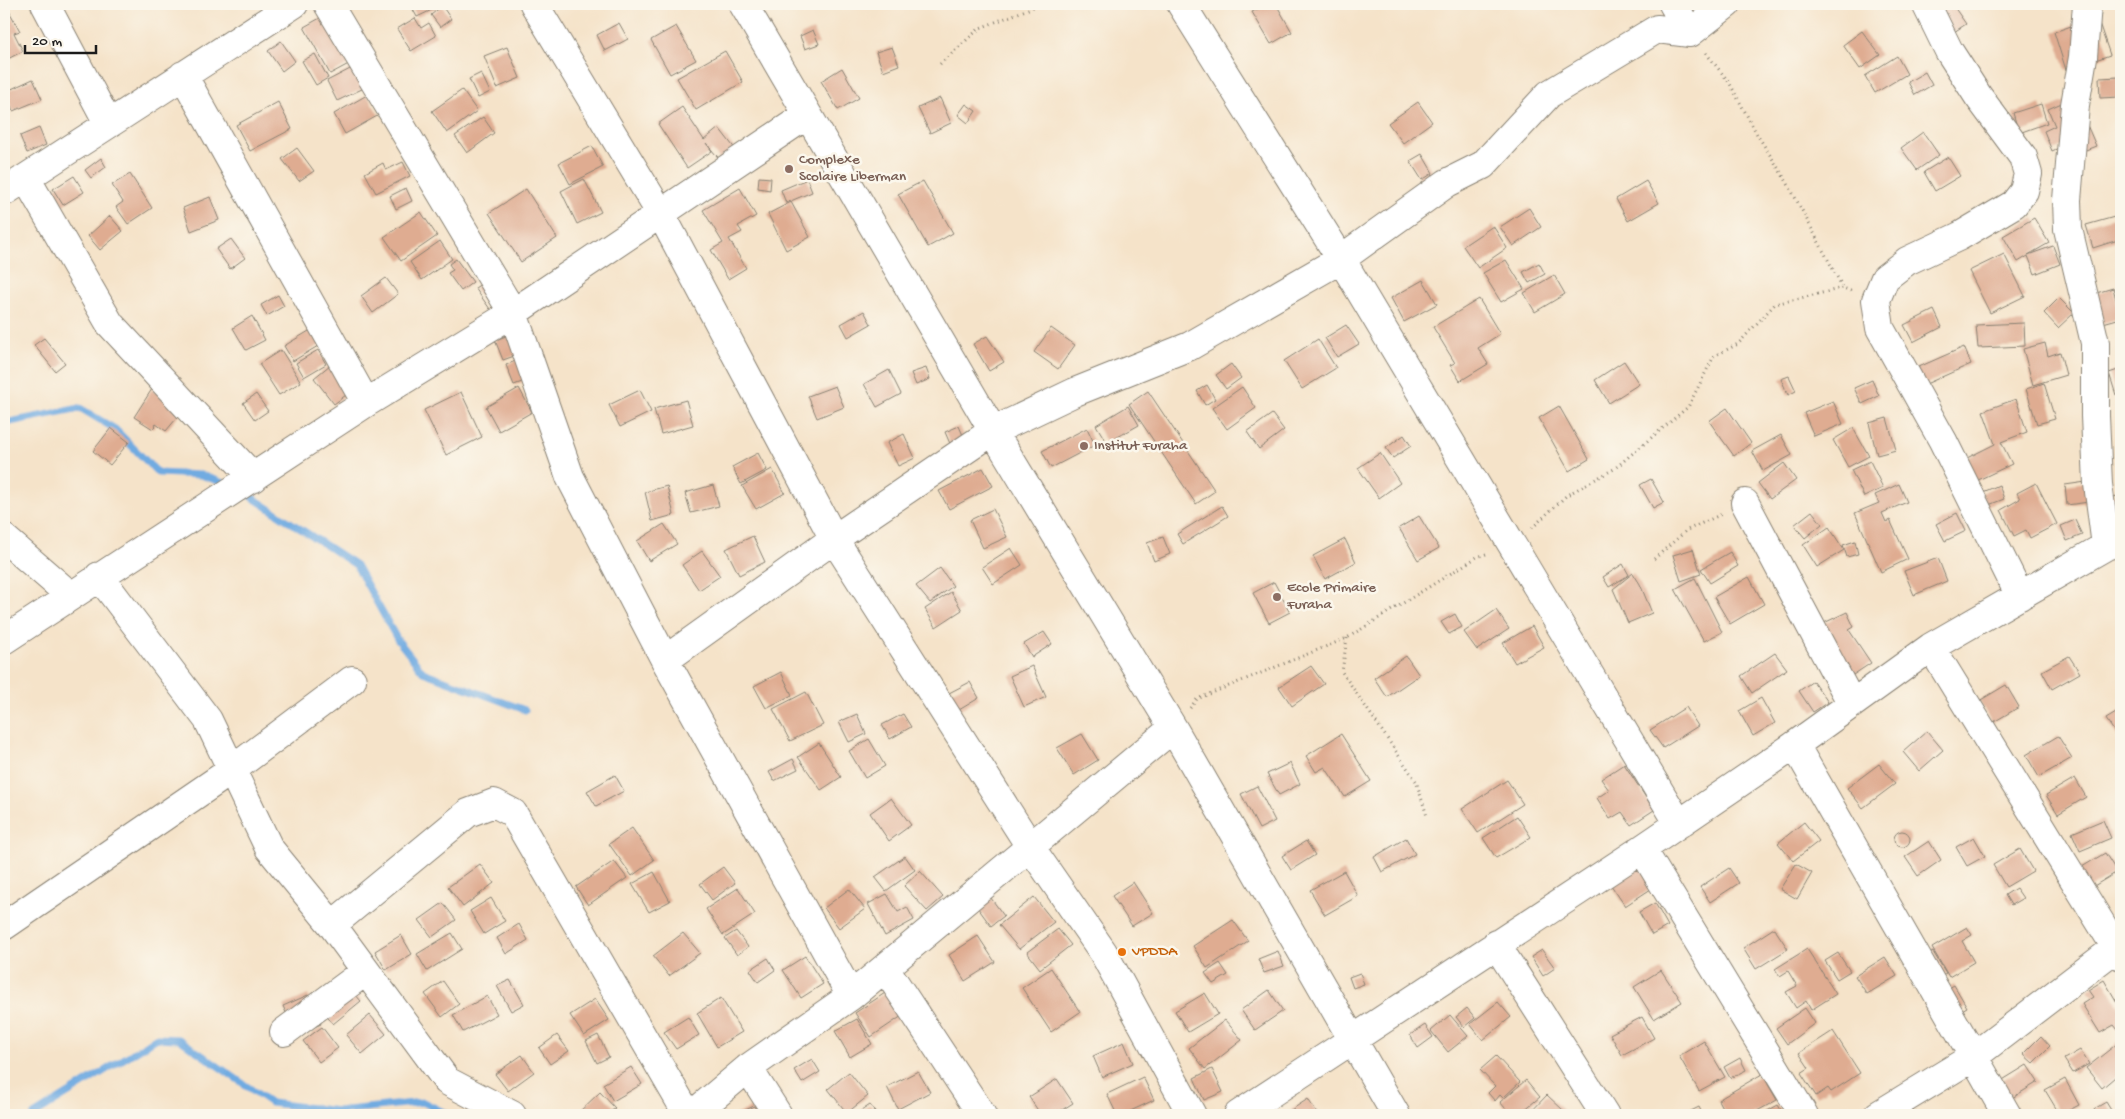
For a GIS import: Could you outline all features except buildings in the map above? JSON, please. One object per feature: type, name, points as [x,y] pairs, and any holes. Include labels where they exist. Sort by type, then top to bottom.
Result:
[{"type":"street","points":[[45,4],[108,123]]},
{"type":"street","points":[[328,4],[513,312],[570,477],[666,660],[852,996]]},
{"type":"street","points":[[534,4],[662,214],[834,539],[1031,848],[1103,952],[1192,1115]]},
{"type":"street","points":[[743,4],[993,431],[1173,728],[1352,1042],[1396,1115]]},
{"type":"street","points":[[1181,4],[1341,259],[1679,824]]},
{"type":"street","points":[[1673,4],[1690,33]]},
{"type":"street","points":[[666,660],[834,539],[993,431],[1075,392],[1190,346],[1341,259],[1447,183],[1483,165],[1548,94],[1657,28],[1690,33],[1727,4]]},
{"type":"street","points":[[1926,4],[1954,58],[1978,96],[2023,157],[2028,174],[2024,191],[2014,204],[1960,236],[1907,261],[1885,278],[1876,300],[1880,328],[1943,441],[2020,596]]},
{"type":"street","points":[[1238,1115],[1352,1042],[1496,944],[1642,849],[1795,745],[1931,647],[2114,543],[2098,484],[2095,343],[2068,229],[2067,200],[2075,105],[2087,4]]},
{"type":"street","points":[[254,478],[110,324],[15,185],[291,5]]},
{"type":"street","points":[[183,75],[366,403]]},
{"type":"street","points":[[4,640],[99,576],[254,478],[366,403],[513,312],[662,214],[807,115]]},
{"type":"street","points":[[1745,503],[1852,704]]},
{"type":"street","points":[[4,538],[71,596]]},
{"type":"street","points":[[99,576],[208,720],[269,848],[332,925],[447,1081],[512,1115]]},
{"type":"street","points":[[1878,1115],[1973,1057],[2120,949],[1931,647]]},
{"type":"street","points":[[4,926],[232,770],[352,680]]},
{"type":"street","points":[[692,1115],[748,1068],[852,996],[1173,728]]},
{"type":"street","points":[[1795,745],[2007,1115]]},
{"type":"street","points":[[332,925],[468,813],[494,803],[514,813],[688,1115]]},
{"type":"street","points":[[1642,849],[1804,1115]]},
{"type":"street","points":[[1496,944],[1604,1115]]},
{"type":"street","points":[[885,968],[982,1115]]},
{"type":"street","points":[[284,1032],[366,971]]},
{"type":"street","points":[[748,1068],[778,1115]]},
{"type":"path","points":[[940,64],[980,28],[1042,4]]},
{"type":"path","points":[[1690,33],[1729,82],[1758,136],[1787,182],[1842,288],[1876,300]]},
{"type":"path","points":[[1654,558],[1687,530],[1745,503]]},
{"type":"path","points":[[1347,638],[1342,672],[1416,781],[1427,816]]},
{"type":"waterway","points":[[4,420],[10,422],[80,408],[115,429],[158,473],[201,475],[229,485]]},
{"type":"waterway","points":[[241,490],[356,565],[397,639],[423,672],[525,710]]},
{"type":"waterway","points":[[34,1115],[157,1038],[179,1039],[271,1103],[338,1111],[423,1102],[449,1115]]},
{"type":"place","name":"Complexe Scolaire Liberman","points":[[789,169]]},
{"type":"place","name":"Institut Furaha","points":[[1084,446]]},
{"type":"place","name":"Ecole Primaire Furaha","points":[[1277,597]]},
{"type":"place","name":"VPDDA","points":[[1122,952]]}]
